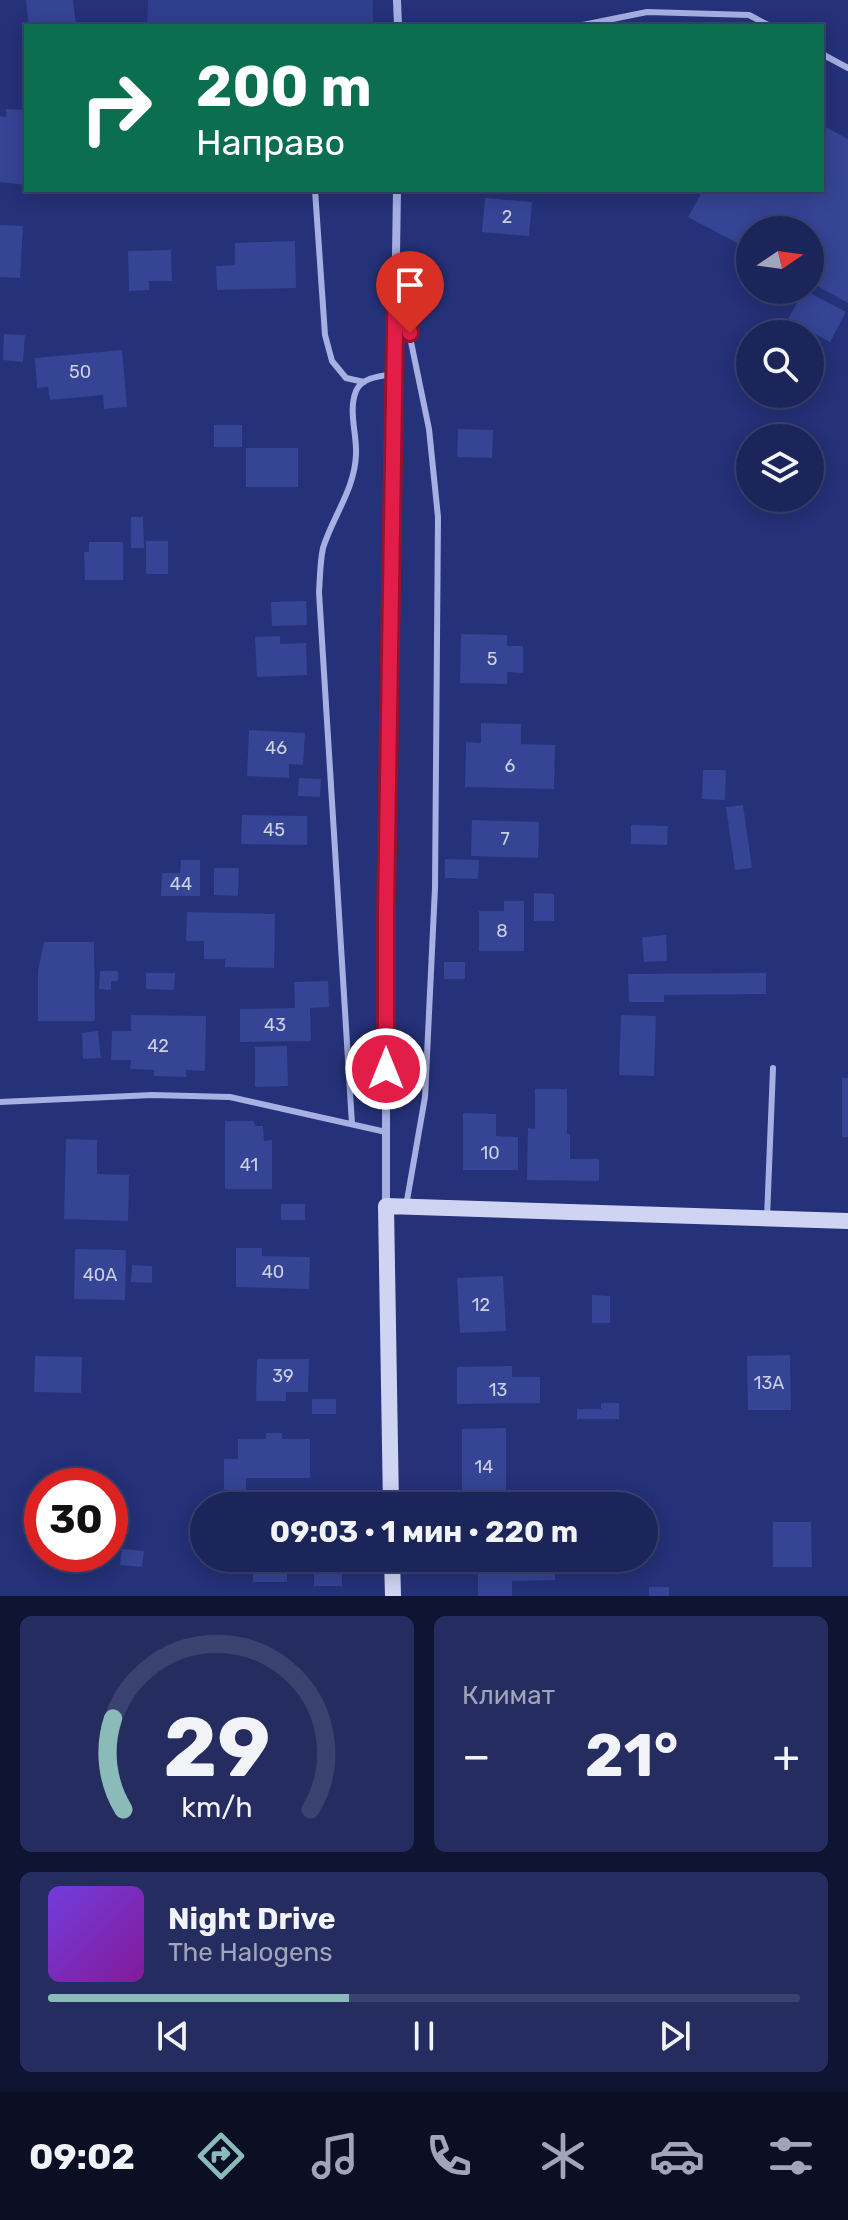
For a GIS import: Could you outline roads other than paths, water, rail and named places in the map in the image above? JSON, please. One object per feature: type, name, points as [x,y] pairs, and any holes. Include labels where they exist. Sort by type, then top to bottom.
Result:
[{"type":"street","points":[[397,0],[398,24]]},
{"type":"street","points":[[391,1492],[386,1206],[386,912],[397,192]]},
{"type":"street","points":[[386,1206],[848,1221]]},
{"type":"street","points":[[392,1572],[393,1596]]},
{"type":"lane","points":[[588,24],[647,12],[749,15],[766,24]]},
{"type":"lane","points":[[824,55],[848,68]]},
{"type":"lane","points":[[315,192],[325,335],[332,361],[346,378],[364,382]]},
{"type":"lane","points":[[396,267],[429,429],[438,517],[434,903],[425,1097],[406,1206]]},
{"type":"lane","points":[[352,1124],[319,592],[323,550],[353,481],[356,390],[375,377],[394,374]]},
{"type":"lane","points":[[767,1218],[773,1068]]},
{"type":"lane","points":[[0,1102],[152,1095],[230,1097],[386,1132]]}]
